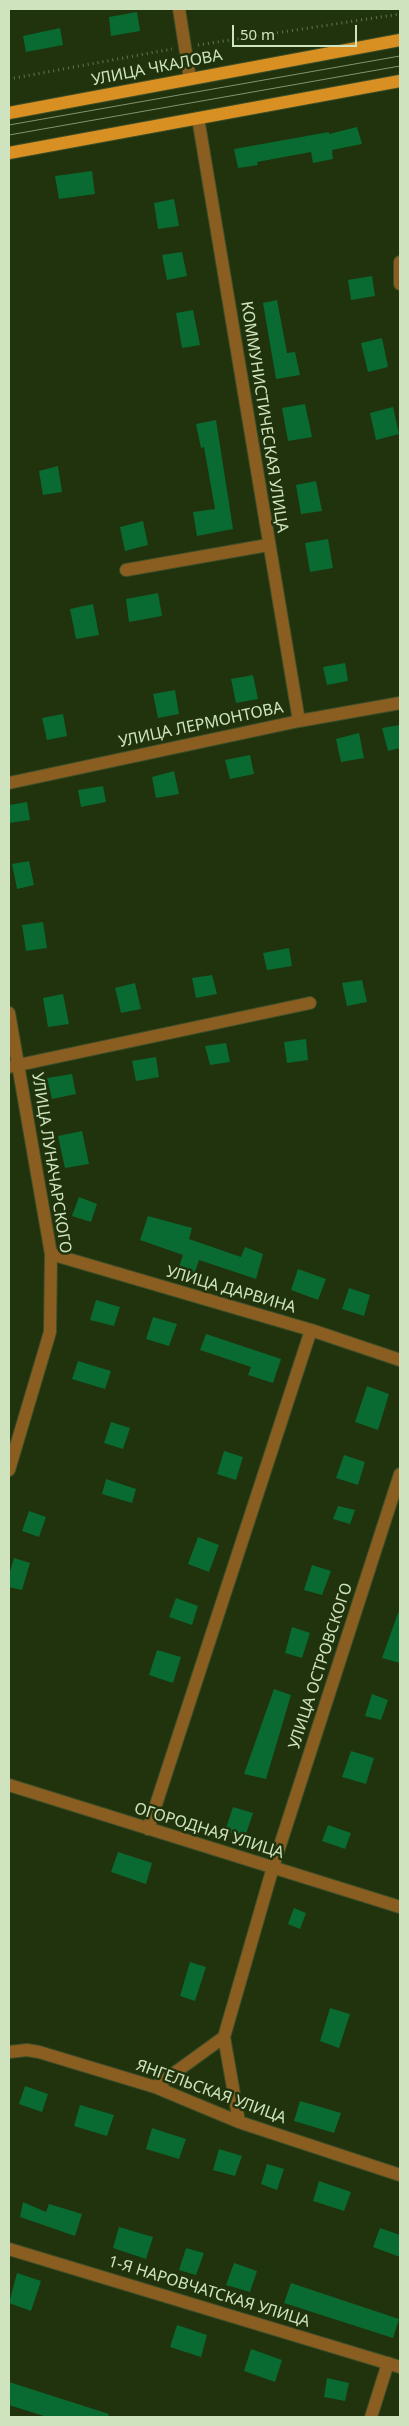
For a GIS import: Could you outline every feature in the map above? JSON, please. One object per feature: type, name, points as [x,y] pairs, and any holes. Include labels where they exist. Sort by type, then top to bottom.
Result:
[{"type":"main road","name":"УЛИЦА ЧКАЛОВА","points":[[9,113],[400,40]]},
{"type":"main road","points":[[9,153],[400,81]]},
{"type":"street","points":[[179,9],[190,79]]},
{"type":"street","name":"КОММУНИСТИЧЕСКАЯ УЛИЦА","points":[[198,118],[299,721]]},
{"type":"street","points":[[400,262],[400,284]]},
{"type":"street","points":[[126,570],[268,545]]},
{"type":"street","name":"УЛИЦА ЛЕРМОНТОВА","points":[[9,783],[299,721],[400,703]]},
{"type":"street","name":"УЛИЦА ЛУНАЧАРСКОГО","points":[[14,1066],[310,1003]]},
{"type":"street","name":"УЛИЦА ЛУНАЧАРСКОГО","points":[[9,1013],[14,1066],[51,1254],[50,1332],[9,1470]]},
{"type":"street","name":"УЛИЦА ДАРВИНА","points":[[51,1254],[311,1330],[400,1360]]},
{"type":"street","points":[[148,1828],[311,1330]]},
{"type":"street","name":"УЛИЦА ОСТРОВСКОГО","points":[[224,2037],[273,1868],[400,1474]]},
{"type":"street","name":"ОГОРОДНАЯ УЛИЦА","points":[[9,1785],[400,1907]]},
{"type":"street","points":[[155,2087],[224,2037],[239,2122]]},
{"type":"street","name":"ЯНГЕЛЬСКАЯ УЛИЦА","points":[[9,2052],[20,2050],[39,2052],[155,2087],[239,2122],[400,2175]]},
{"type":"street","name":"1-Я НАРОВЧАТСКАЯ УЛИЦА","points":[[9,2249],[394,2365]]},
{"type":"street","points":[[371,2417],[394,2365]]},
{"type":"path","points":[[9,79],[185,47],[400,14]]},
{"type":"building","points":[[137,12],[140,31],[111,36],[109,17]]},
{"type":"building","points":[[60,28],[63,45],[26,52],[23,36]]},
{"type":"building","points":[[357,127],[362,144],[332,150],[333,159],[313,163],[311,152],[257,162],[258,165],[238,168],[234,149],[329,132],[329,134]]},
{"type":"building","points":[[92,171],[95,194],[59,199],[55,176]]},
{"type":"building","points":[[174,199],[179,226],[158,229],[154,203]]},
{"type":"building","points":[[182,252],[187,276],[167,280],[162,255]]},
{"type":"building","points":[[372,276],[375,296],[351,300],[348,280]]},
{"type":"building","points":[[277,300],[287,353],[295,352],[300,375],[276,379],[263,303]]},
{"type":"building","points":[[193,310],[200,345],[182,348],[176,313]]},
{"type":"building","points":[[382,338],[388,367],[368,372],[361,343]]},
{"type":"building","points":[[305,404],[312,437],[288,441],[282,408]]},
{"type":"building","points":[[393,407],[399,434],[376,440],[370,413]]},
{"type":"building","points":[[216,420],[233,529],[197,536],[193,512],[215,509],[204,447],[201,448],[196,424]]},
{"type":"building","points":[[58,466],[62,492],[43,495],[39,471]]},
{"type":"building","points":[[316,481],[322,511],[301,514],[296,485]]},
{"type":"building","points":[[143,521],[148,545],[125,551],[120,527]]},
{"type":"building","points":[[328,539],[333,568],[310,572],[305,543]]},
{"type":"building","points":[[158,593],[162,616],[129,622],[126,599]]},
{"type":"building","points":[[93,604],[99,635],[76,639],[70,609]]},
{"type":"building","points":[[345,663],[348,681],[327,685],[323,667]]},
{"type":"building","points":[[253,675],[258,699],[236,703],[231,679]]},
{"type":"building","points":[[175,690],[179,714],[158,718],[153,694]]},
{"type":"building","points":[[63,714],[67,736],[47,740],[42,718]]},
{"type":"building","points":[[400,725],[400,748],[388,751],[382,728]]},
{"type":"building","points":[[359,733],[364,758],[341,762],[336,739]]},
{"type":"building","points":[[250,755],[254,774],[230,779],[225,760]]},
{"type":"building","points":[[174,771],[179,794],[156,798],[152,777]]},
{"type":"building","points":[[103,786],[106,802],[81,807],[78,790]]},
{"type":"building","points":[[27,802],[30,820],[9,823],[9,805]]},
{"type":"building","points":[[29,861],[34,885],[17,889],[12,864]]},
{"type":"building","points":[[43,922],[47,948],[26,951],[22,925]]},
{"type":"building","points":[[289,948],[292,966],[267,970],[263,953]]},
{"type":"building","points":[[212,975],[217,994],[196,998],[192,978]]},
{"type":"building","points":[[362,980],[367,1002],[347,1006],[342,983]]},
{"type":"building","points":[[135,983],[141,1009],[121,1013],[115,988]]},
{"type":"building","points":[[63,994],[69,1024],[48,1027],[43,998]]},
{"type":"building","points":[[306,1039],[308,1060],[287,1063],[284,1042]]},
{"type":"building","points":[[226,1043],[230,1062],[210,1065],[205,1046]]},
{"type":"building","points":[[156,1057],[159,1077],[136,1081],[132,1061]]},
{"type":"building","points":[[72,1074],[76,1094],[52,1099],[47,1078]]},
{"type":"building","points":[[82,1131],[89,1164],[65,1168],[58,1136]]},
{"type":"building","points":[[79,1197],[97,1204],[91,1222],[72,1216]]},
{"type":"building","points":[[148,1216],[192,1228],[189,1239],[241,1257],[245,1247],[263,1254],[256,1279],[199,1260],[194,1275],[178,1270],[183,1255],[140,1240]]},
{"type":"building","points":[[298,1269],[326,1279],[318,1300],[291,1290]]},
{"type":"building","points":[[349,1288],[370,1295],[364,1316],[342,1309]]},
{"type":"building","points":[[96,1300],[120,1307],[114,1326],[90,1320]]},
{"type":"building","points":[[153,1317],[177,1324],[169,1346],[146,1339]]},
{"type":"building","points":[[206,1334],[281,1359],[273,1383],[248,1375],[251,1367],[200,1350]]},
{"type":"building","points":[[78,1361],[111,1371],[105,1389],[72,1379]]},
{"type":"building","points":[[367,1386],[389,1394],[378,1430],[355,1422]]},
{"type":"building","points":[[111,1422],[130,1428],[123,1449],[104,1443]]},
{"type":"building","points":[[224,1451],[243,1457],[236,1480],[217,1474]]},
{"type":"building","points":[[344,1455],[365,1462],[358,1485],[336,1478]]},
{"type":"building","points":[[106,1479],[136,1489],[132,1503],[102,1494]]},
{"type":"building","points":[[338,1506],[355,1510],[350,1524],[333,1519]]},
{"type":"building","points":[[29,1511],[46,1517],[39,1537],[22,1531]]},
{"type":"building","points":[[198,1537],[219,1545],[209,1572],[188,1564]]},
{"type":"building","points":[[14,1558],[30,1563],[22,1590],[9,1587],[9,1575]]},
{"type":"building","points":[[312,1565],[331,1571],[322,1595],[304,1590]]},
{"type":"building","points":[[176,1598],[198,1606],[192,1625],[169,1617]]},
{"type":"building","points":[[398,1613],[400,1613],[400,1663],[382,1658]]},
{"type":"building","points":[[292,1627],[310,1633],[302,1658],[285,1653]]},
{"type":"building","points":[[157,1650],[181,1657],[173,1683],[149,1675]]},
{"type":"building","points":[[274,1689],[291,1695],[266,1779],[244,1774]]},
{"type":"building","points":[[372,1694],[388,1700],[381,1720],[365,1716]]},
{"type":"building","points":[[351,1751],[374,1758],[366,1784],[342,1777]]},
{"type":"building","points":[[233,1807],[253,1813],[245,1837],[225,1831]]},
{"type":"building","points":[[328,1825],[351,1833],[345,1849],[322,1841]]},
{"type":"building","points":[[118,1852],[152,1863],[146,1884],[111,1872]]},
{"type":"building","points":[[294,1908],[306,1913],[300,1929],[288,1924]]},
{"type":"building","points":[[190,1962],[206,1967],[195,2001],[180,1996]]},
{"type":"building","points":[[330,2008],[350,2014],[339,2048],[320,2041]]},
{"type":"building","points":[[25,2086],[48,2094],[42,2112],[19,2104]]},
{"type":"building","points":[[300,2101],[341,2113],[334,2133],[294,2121]]},
{"type":"building","points":[[80,2105],[114,2115],[107,2136],[74,2126]]},
{"type":"building","points":[[152,2128],[186,2139],[179,2159],[146,2149]]},
{"type":"building","points":[[219,2149],[242,2156],[235,2176],[213,2170]]},
{"type":"building","points":[[267,2164],[284,2169],[277,2190],[261,2184]]},
{"type":"building","points":[[319,2181],[351,2192],[344,2211],[313,2201]]},
{"type":"building","points":[[23,2202],[46,2212],[49,2204],[82,2214],[75,2236],[20,2217]]},
{"type":"building","points":[[119,2227],[153,2237],[146,2259],[113,2248]]},
{"type":"building","points":[[380,2228],[400,2235],[400,2257],[373,2247]]},
{"type":"building","points":[[186,2248],[204,2253],[196,2275],[179,2270]]},
{"type":"building","points":[[234,2263],[257,2271],[250,2292],[226,2285]]},
{"type":"building","points":[[17,2273],[41,2281],[31,2311],[9,2303]]},
{"type":"building","points":[[291,2283],[399,2319],[393,2338],[284,2303]]},
{"type":"building","points":[[177,2325],[207,2335],[201,2357],[170,2347]]},
{"type":"building","points":[[251,2349],[282,2360],[275,2382],[244,2371]]},
{"type":"building","points":[[327,2378],[349,2383],[345,2401],[324,2397]]},
{"type":"building","points":[[9,2382],[109,2414],[108,2417],[47,2417],[9,2405]]},
{"type":"tram line","points":[[9,125],[400,56]]},
{"type":"tram line","points":[[9,135],[400,66]]}]
